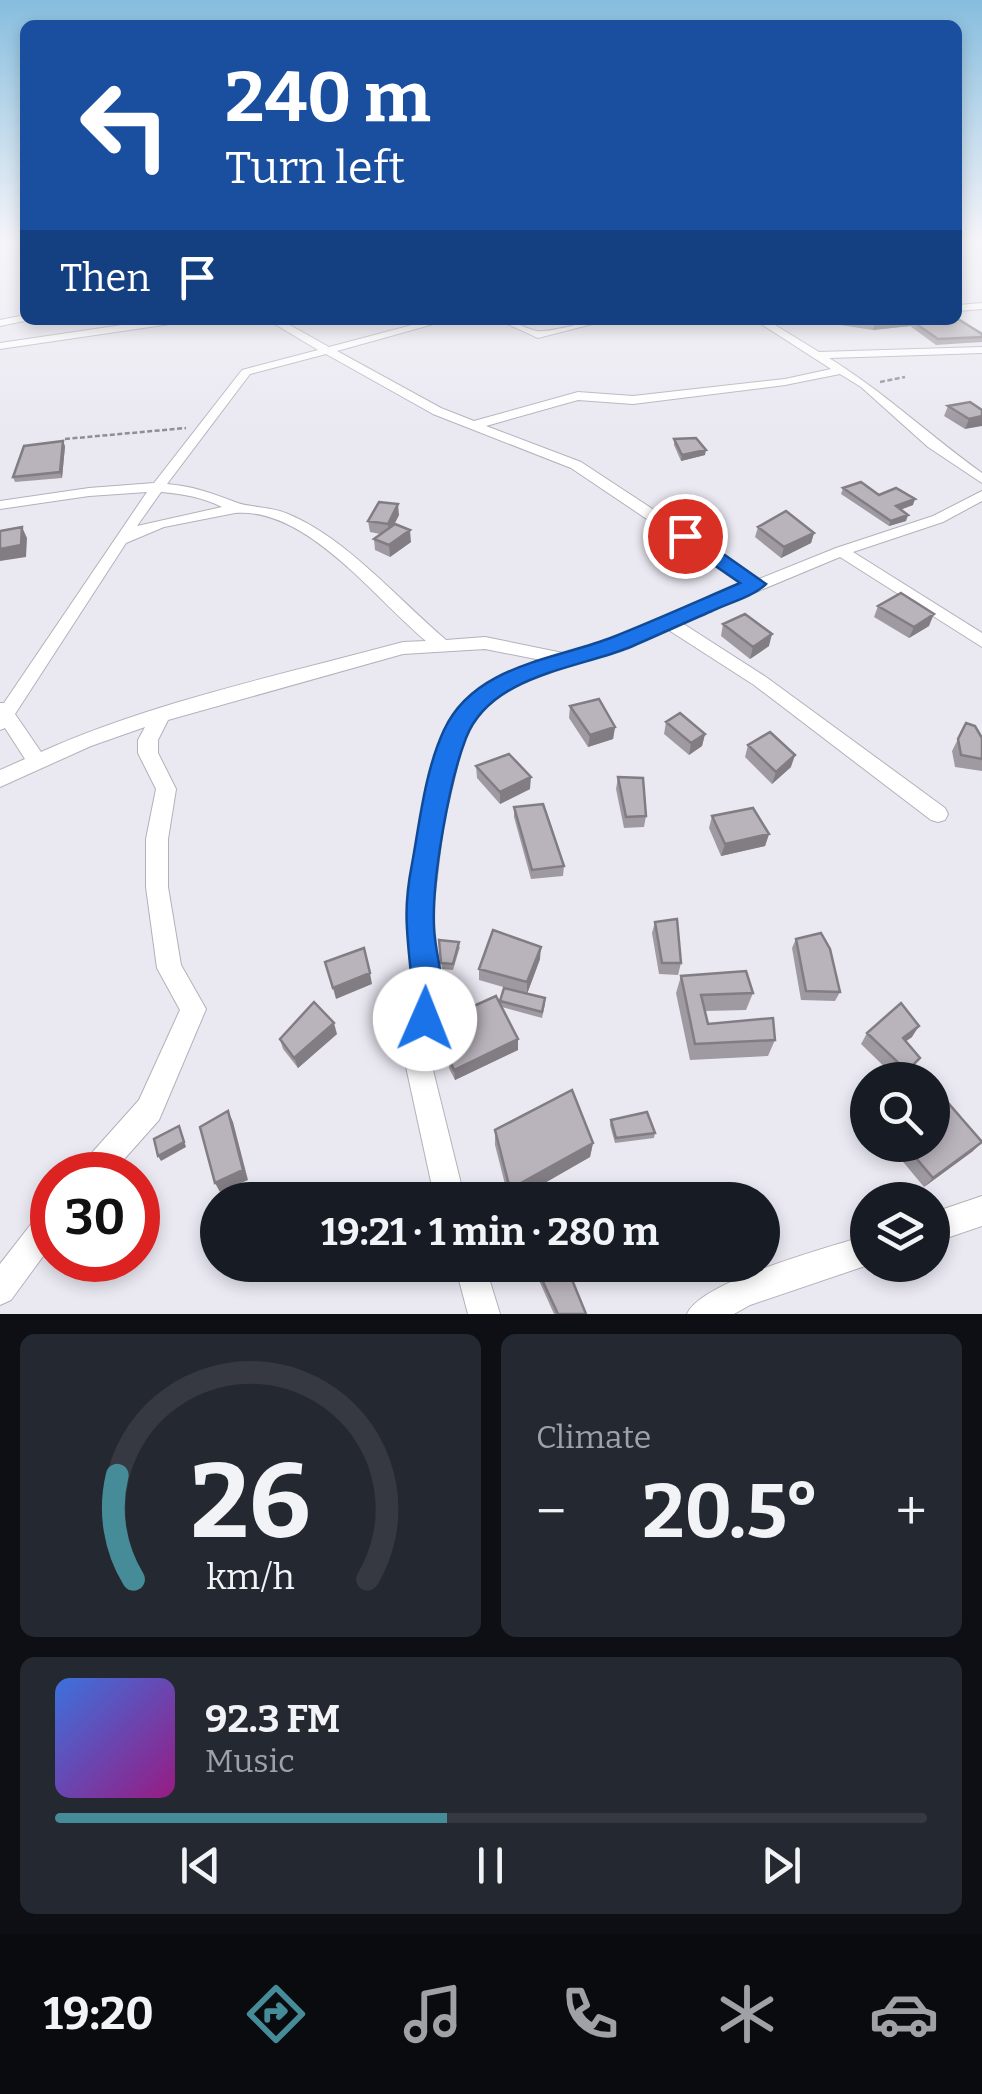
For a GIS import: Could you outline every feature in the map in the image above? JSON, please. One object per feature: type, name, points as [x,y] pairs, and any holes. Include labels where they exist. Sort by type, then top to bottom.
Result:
[{"type":"street","points":[[0,346],[143,325]]},
{"type":"street","points":[[281,325],[396,392],[470,426],[546,450],[576,465],[755,584]]},
{"type":"street","points":[[36,761],[1,714],[158,487],[246,372],[422,325]]},
{"type":"street","points":[[515,325],[538,335],[581,325]]},
{"type":"street","points":[[769,325],[865,385],[933,444],[982,479]]},
{"type":"street","points":[[821,355],[982,350]]},
{"type":"street","points":[[470,426],[578,396],[633,400],[785,382],[843,370]]},
{"type":"street","points":[[0,505],[158,487],[210,495],[237,509]]},
{"type":"street","points":[[446,1182],[418,1062],[428,989],[418,928],[420,896],[442,774],[456,731],[483,696],[514,678],[670,623],[755,584],[938,520],[982,495]]},
{"type":"street","points":[[120,542],[154,525],[255,508],[298,524],[440,643]]},
{"type":"street","points":[[841,551],[982,641]]},
{"type":"street","points":[[670,623],[760,680],[938,814]]},
{"type":"street","points":[[0,779],[36,761],[161,715],[403,648],[485,643],[566,659]]},
{"type":"street","points":[[112,1152],[149,1110],[193,1009],[168,968],[157,887],[157,839],[166,788],[148,753],[148,740],[161,715]]},
{"type":"street","points":[[950,1222],[982,1211]]},
{"type":"street","points":[[0,1289],[30,1249]]},
{"type":"street","points":[[704,1314],[744,1292],[850,1256]]},
{"type":"street","points":[[475,1282],[484,1314]]},
{"type":"path","points":[[865,385],[905,377]]},
{"type":"path","points":[[65,439],[206,426]]},
{"type":"building","points":[[962,322],[982,334],[982,337],[938,339],[918,325],[962,325]]},
{"type":"building","points":[[970,402],[982,410],[982,416],[969,419],[948,406]]},
{"type":"building","points":[[696,438],[706,450],[682,455],[674,439]]},
{"type":"building","points":[[63,441],[60,472],[13,477],[24,446]]},
{"type":"building","points":[[861,482],[879,495],[896,488],[915,499],[896,506],[908,515],[891,521],[843,488]]},
{"type":"building","points":[[379,502],[398,504],[388,524],[368,521]]},
{"type":"building","points":[[786,511],[814,533],[784,547],[758,527]]},
{"type":"building","points":[[395,524],[410,530],[389,545],[374,539]]},
{"type":"building","points":[[22,527],[21,545],[0,549],[0,531]]},
{"type":"building","points":[[901,593],[934,614],[914,627],[878,606]]},
{"type":"building","points":[[745,614],[772,634],[753,647],[723,624]]},
{"type":"building","points":[[599,699],[615,727],[590,735],[570,706]]},
{"type":"building","points":[[680,713],[705,734],[691,743],[666,722]]},
{"type":"building","points":[[966,723],[975,726],[982,738],[982,759],[961,755],[958,739]]},
{"type":"building","points":[[770,732],[795,755],[776,772],[748,745]]},
{"type":"building","points":[[509,754],[531,777],[500,792],[476,766]]},
{"type":"building","points":[[618,777],[643,778],[646,816],[626,817]]},
{"type":"building","points":[[543,804],[564,866],[532,870],[514,807]]},
{"type":"building","points":[[753,808],[769,834],[725,844],[712,816]]},
{"type":"building","points":[[677,919],[681,963],[662,963],[655,922]]},
{"type":"building","points":[[493,930],[541,947],[527,982],[479,969]]},
{"type":"building","points":[[821,933],[830,949],[840,992],[806,991],[796,939]]},
{"type":"building","points":[[439,940],[459,942],[453,964],[441,963]]},
{"type":"building","points":[[364,948],[370,973],[333,988],[325,962]]},
{"type":"building","points":[[746,971],[753,993],[701,995],[708,1024],[773,1018],[775,1040],[695,1044],[681,976]]},
{"type":"building","points":[[504,988],[545,998],[542,1012],[500,1001]]},
{"type":"building","points":[[496,996],[518,1039],[454,1070],[449,1058],[465,1010]]},
{"type":"building","points":[[314,1002],[334,1023],[294,1058],[280,1039]]},
{"type":"building","points":[[901,1003],[919,1026],[903,1038],[920,1058],[916,1062],[898,1062],[867,1033]]},
{"type":"building","points":[[572,1090],[593,1143],[523,1182],[508,1182],[495,1130]]},
{"type":"building","points":[[950,1105],[982,1142],[933,1178],[919,1162],[950,1162]]},
{"type":"building","points":[[228,1111],[243,1170],[215,1182],[200,1127]]},
{"type":"building","points":[[647,1112],[655,1133],[616,1138],[611,1120]]},
{"type":"building","points":[[179,1126],[184,1142],[160,1155],[154,1139]]},
{"type":"building","points":[[543,1282],[573,1282],[586,1314],[558,1314]]},
{"type":"route","points":[[425,1019],[428,989],[418,928],[420,896],[431,856],[442,774],[456,731],[483,696],[514,678],[670,623],[755,584],[685,536]]}]
